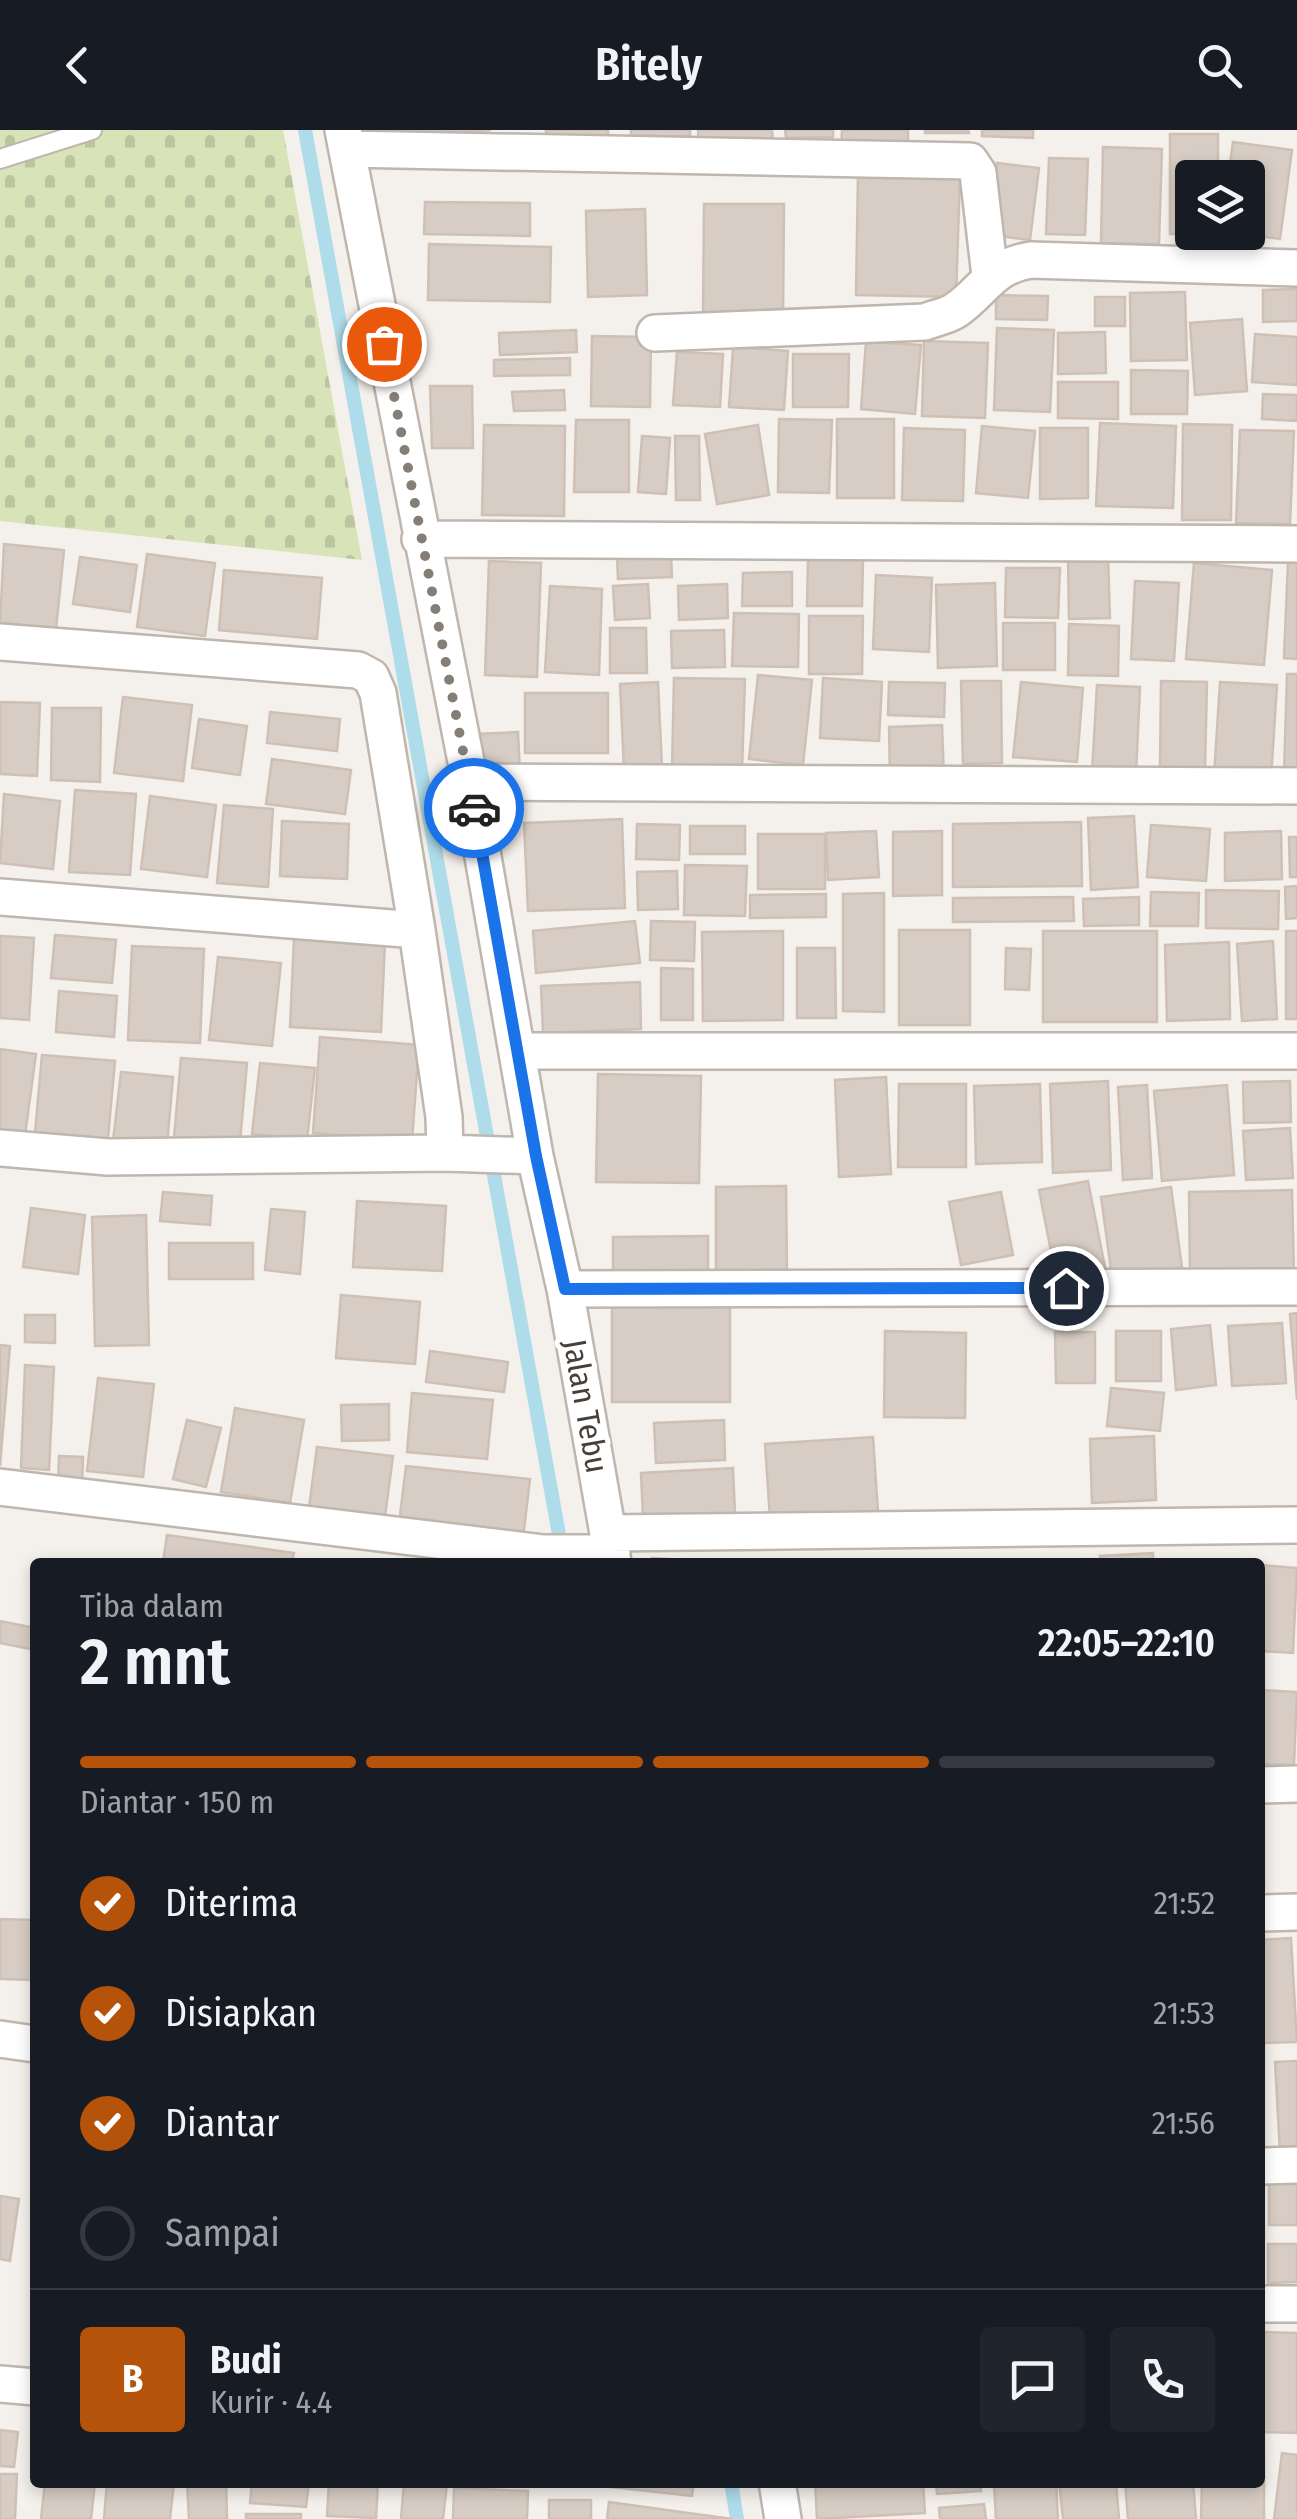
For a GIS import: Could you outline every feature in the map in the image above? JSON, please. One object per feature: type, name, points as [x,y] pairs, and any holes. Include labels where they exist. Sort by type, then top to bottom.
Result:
[{"type":"street","points":[[345,140],[970,161],[978,173],[990,276]]},
{"type":"street","name":"Jalan Tebu","points":[[345,140],[470,782],[517,1051],[527,1155],[565,1289],[608,1551]]},
{"type":"street","points":[[656,333],[924,322],[955,311],[990,276],[1031,260],[1297,268]]},
{"type":"street","points":[[420,539],[1297,544]]},
{"type":"street","points":[[0,642],[358,670],[370,677],[378,693],[451,1153]]},
{"type":"street","points":[[470,782],[1297,786]]},
{"type":"street","points":[[0,898],[417,930]]},
{"type":"street","points":[[517,1051],[1297,1051]]},
{"type":"street","points":[[0,1148],[108,1157],[527,1155]]},
{"type":"street","points":[[565,1289],[1297,1287]]},
{"type":"street","points":[[0,1486],[544,1553],[1297,1525]]},
{"type":"street","points":[[1265,1784],[1297,1784]]},
{"type":"street","points":[[1265,1913],[1297,1912]]},
{"type":"street","points":[[0,2039],[30,2043]]},
{"type":"street","points":[[1265,2166],[1297,2165]]},
{"type":"street","points":[[1265,2304],[1297,2304]]},
{"type":"street","points":[[0,2384],[30,2387]]},
{"type":"street","points":[[778,2488],[783,2519]]},
{"type":"lane","points":[[0,159],[92,130]]},
{"type":"green space","points":[[0,130],[283,130],[362,560],[0,521]]},
{"type":"building","points":[[402,130],[491,130],[403,139]]},
{"type":"building","points":[[546,130],[608,130],[608,145],[546,145]]},
{"type":"building","points":[[631,130],[690,130],[690,136],[631,136]]},
{"type":"building","points":[[698,130],[772,130],[773,144],[699,149]]},
{"type":"building","points":[[785,130],[833,130],[833,137],[786,138]]},
{"type":"building","points":[[842,130],[908,130],[908,156],[841,154]]},
{"type":"building","points":[[968,130],[969,133],[925,133]]},
{"type":"building","points":[[982,130],[1033,130],[1033,138],[982,136]]},
{"type":"building","points":[[1170,134],[1218,134],[1218,160],[1175,160],[1175,234],[1170,234]]},
{"type":"building","points":[[1233,142],[1292,150],[1280,239],[1265,237],[1265,160],[1230,160]]},
{"type":"building","points":[[1103,147],[1162,149],[1159,244],[1101,243]]},
{"type":"building","points":[[1049,158],[1088,159],[1085,235],[1046,234]]},
{"type":"building","points":[[997,163],[1039,168],[1030,240],[989,235]]},
{"type":"building","points":[[858,174],[960,176],[956,297],[856,295]]},
{"type":"building","points":[[425,202],[530,203],[530,236],[424,234]]},
{"type":"building","points":[[704,204],[784,204],[783,319],[703,318]]},
{"type":"building","points":[[645,209],[647,295],[588,297],[586,211]]},
{"type":"building","points":[[429,244],[551,247],[550,302],[428,300]]},
{"type":"building","points":[[1297,289],[1297,321],[1263,322],[1263,290]]},
{"type":"building","points":[[1185,292],[1187,360],[1131,361],[1130,293]]},
{"type":"building","points":[[996,295],[1048,296],[1047,320],[996,319]]},
{"type":"building","points":[[1095,297],[1125,297],[1125,326],[1095,326]]},
{"type":"building","points":[[1242,319],[1247,391],[1195,395],[1190,323]]},
{"type":"building","points":[[997,328],[1054,330],[1050,412],[994,410]]},
{"type":"building","points":[[576,330],[577,352],[500,355],[499,333]]},
{"type":"building","points":[[1105,332],[1106,373],[1058,374],[1058,333]]},
{"type":"building","points":[[1255,334],[1297,337],[1297,385],[1252,382]]},
{"type":"building","points":[[592,336],[651,337],[650,407],[591,406]]},
{"type":"building","points":[[924,341],[988,343],[985,418],[922,416]]},
{"type":"building","points":[[866,342],[921,345],[915,414],[861,409]]},
{"type":"building","points":[[733,347],[788,351],[784,410],[729,407]]},
{"type":"building","points":[[677,352],[723,354],[720,407],[673,405]]},
{"type":"building","points":[[793,354],[849,354],[848,407],[793,407]]},
{"type":"building","points":[[570,358],[570,375],[494,376],[494,360]]},
{"type":"building","points":[[1131,370],[1188,371],[1187,414],[1131,414]]},
{"type":"building","points":[[1058,382],[1118,382],[1118,419],[1058,418]]},
{"type":"building","points":[[430,386],[472,386],[473,448],[432,448]]},
{"type":"building","points":[[564,390],[565,410],[514,411],[512,392]]},
{"type":"building","points":[[1263,394],[1297,395],[1297,421],[1262,419]]},
{"type":"building","points":[[779,419],[832,420],[829,493],[778,492]]},
{"type":"building","points":[[837,419],[894,419],[894,498],[837,498]]},
{"type":"building","points":[[576,420],[629,420],[629,492],[574,492]]},
{"type":"building","points":[[1100,423],[1176,426],[1173,508],[1096,506]]},
{"type":"building","points":[[1183,424],[1232,425],[1231,520],[1182,520]]},
{"type":"building","points":[[484,425],[565,426],[564,516],[482,515]]},
{"type":"building","points":[[758,425],[769,495],[717,504],[705,434]]},
{"type":"building","points":[[982,426],[1035,431],[1028,498],[976,493]]},
{"type":"building","points":[[904,428],[965,430],[963,501],[902,500]]},
{"type":"building","points":[[1040,428],[1088,428],[1088,498],[1040,499]]},
{"type":"building","points":[[1240,430],[1294,431],[1290,524],[1236,523]]},
{"type":"building","points":[[642,436],[670,438],[666,494],[638,492]]},
{"type":"building","points":[[675,436],[699,436],[700,500],[676,500]]},
{"type":"building","points":[[4,544],[64,550],[56,629],[0,623]]},
{"type":"building","points":[[147,554],[215,563],[205,636],[137,627]]},
{"type":"building","points":[[671,554],[672,577],[618,579],[617,556]]},
{"type":"building","points":[[80,557],[137,565],[130,612],[73,604]]},
{"type":"building","points":[[808,557],[863,558],[862,606],[807,606]]},
{"type":"building","points":[[1108,557],[1110,618],[1069,619],[1068,559]]},
{"type":"building","points":[[489,561],[541,563],[537,677],[485,675]]},
{"type":"building","points":[[1288,562],[1297,563],[1297,659],[1284,658]]},
{"type":"building","points":[[1194,563],[1272,570],[1264,665],[1186,659]]},
{"type":"building","points":[[1006,568],[1060,568],[1058,618],[1005,617]]},
{"type":"building","points":[[224,570],[322,578],[317,639],[219,630]]},
{"type":"building","points":[[792,572],[792,606],[742,606],[743,573]]},
{"type":"building","points":[[876,575],[932,578],[929,652],[873,649]]},
{"type":"building","points":[[1135,581],[1179,583],[1174,661],[1131,659]]},
{"type":"building","points":[[995,583],[997,666],[938,668],[936,585]]},
{"type":"building","points":[[648,584],[650,618],[615,620],[613,586]]},
{"type":"building","points":[[727,584],[728,618],[679,620],[678,586]]},
{"type":"building","points":[[550,586],[602,589],[599,675],[545,672]]},
{"type":"building","points":[[734,613],[799,614],[798,667],[732,666]]},
{"type":"building","points":[[809,616],[863,616],[862,674],[809,674]]},
{"type":"building","points":[[1003,623],[1055,623],[1055,670],[1003,670]]},
{"type":"building","points":[[1069,624],[1119,626],[1118,676],[1068,675]]},
{"type":"building","points":[[610,628],[646,628],[647,673],[610,673]]},
{"type":"building","points":[[724,630],[725,667],[672,668],[671,631]]},
{"type":"building","points":[[1287,674],[1297,674],[1297,773],[1284,773]]},
{"type":"building","points":[[758,675],[812,680],[803,765],[749,759]]},
{"type":"building","points":[[674,678],[745,679],[742,770],[672,769]]},
{"type":"building","points":[[823,678],[882,682],[879,741],[820,738]]},
{"type":"building","points":[[961,681],[1001,681],[1002,763],[963,764]]},
{"type":"building","points":[[1161,681],[1207,682],[1205,770],[1160,769]]},
{"type":"building","points":[[658,682],[662,767],[624,769],[620,684]]},
{"type":"building","points":[[889,682],[945,683],[944,717],[888,715]]},
{"type":"building","points":[[1021,682],[1083,688],[1077,762],[1013,757]]},
{"type":"building","points":[[1220,682],[1277,685],[1271,779],[1214,776]]},
{"type":"building","points":[[1097,685],[1140,687],[1136,774],[1092,772]]},
{"type":"building","points":[[525,693],[608,693],[608,753],[525,753]]},
{"type":"building","points":[[123,697],[192,705],[183,781],[114,773]]},
{"type":"building","points":[[0,702],[40,703],[37,776],[0,774]]},
{"type":"building","points":[[52,708],[101,708],[100,782],[51,780]]},
{"type":"building","points":[[270,712],[340,719],[337,751],[267,743]]},
{"type":"building","points":[[199,719],[247,726],[240,775],[192,768]]},
{"type":"building","points":[[942,725],[944,779],[890,780],[889,727]]},
{"type":"building","points":[[518,732],[520,773],[478,775],[476,734]]},
{"type":"building","points":[[272,759],[351,770],[345,814],[266,804]]},
{"type":"building","points":[[75,790],[136,794],[130,875],[69,872]]},
{"type":"building","points":[[4,794],[60,801],[53,869],[0,863]]},
{"type":"building","points":[[150,796],[216,805],[207,877],[141,869]]},
{"type":"building","points":[[224,805],[273,809],[268,887],[217,883]]},
{"type":"building","points":[[1134,816],[1138,887],[1091,890],[1088,818]]},
{"type":"building","points":[[622,819],[625,908],[528,911],[524,823]]},
{"type":"building","points":[[282,821],[349,824],[347,879],[280,876]]},
{"type":"building","points":[[1081,822],[1082,886],[953,887],[953,824]]},
{"type":"building","points":[[637,824],[680,825],[679,860],[636,859]]},
{"type":"building","points":[[1151,825],[1210,829],[1206,881],[1147,877]]},
{"type":"building","points":[[690,826],[745,826],[745,854],[690,854]]},
{"type":"building","points":[[876,831],[879,877],[828,880],[826,833]]},
{"type":"building","points":[[942,831],[942,895],[893,896],[893,832]]},
{"type":"building","points":[[1281,831],[1282,879],[1225,881],[1225,833]]},
{"type":"building","points":[[758,834],[825,834],[825,889],[758,889]]},
{"type":"building","points":[[1289,837],[1297,837],[1297,877],[1290,877]]},
{"type":"building","points":[[685,865],[747,866],[745,916],[684,915]]},
{"type":"building","points":[[677,871],[678,909],[638,910],[637,872]]},
{"type":"building","points":[[1297,886],[1297,918],[1286,919],[1285,887]]},
{"type":"building","points":[[1206,890],[1279,891],[1278,929],[1206,928]]},
{"type":"building","points":[[1151,892],[1199,893],[1198,926],[1150,926]]},
{"type":"building","points":[[884,893],[884,1012],[843,1011],[843,894]]},
{"type":"building","points":[[826,894],[826,917],[750,918],[750,895]]},
{"type":"building","points":[[1073,897],[1074,921],[953,922],[953,898]]},
{"type":"building","points":[[1139,897],[1139,925],[1084,926],[1083,899]]},
{"type":"building","points":[[635,921],[640,963],[536,973],[533,931]]},
{"type":"building","points":[[651,921],[695,922],[694,961],[650,960]]},
{"type":"building","points":[[899,930],[970,930],[970,1025],[899,1025]]},
{"type":"building","points":[[783,931],[783,1020],[703,1021],[702,932]]},
{"type":"building","points":[[1043,931],[1157,931],[1157,1022],[1043,1022]]},
{"type":"building","points":[[1286,931],[1297,931],[1297,1019],[1286,1019]]},
{"type":"building","points":[[55,935],[116,940],[112,983],[51,978]]},
{"type":"building","points":[[0,936],[34,938],[29,1020],[0,1018]]},
{"type":"building","points":[[294,938],[385,942],[381,1032],[290,1027]]},
{"type":"building","points":[[1273,941],[1277,1019],[1242,1021],[1237,944]]},
{"type":"building","points":[[1229,942],[1230,1019],[1167,1021],[1165,945]]},
{"type":"building","points":[[132,946],[204,949],[200,1043],[128,1040]]},
{"type":"building","points":[[797,948],[835,948],[836,1018],[797,1018]]},
{"type":"building","points":[[1006,948],[1031,949],[1029,990],[1005,989]]},
{"type":"building","points":[[218,957],[281,963],[272,1046],[209,1040]]},
{"type":"building","points":[[661,968],[693,969],[693,1020],[661,1020]]},
{"type":"building","points":[[640,982],[641,1029],[543,1033],[541,986]]},
{"type":"building","points":[[59,991],[117,996],[114,1037],[56,1032]]},
{"type":"building","points":[[320,1037],[419,1045],[412,1141],[313,1133]]},
{"type":"building","points":[[0,1049],[36,1054],[25,1135],[0,1132]]},
{"type":"building","points":[[42,1055],[115,1061],[107,1149],[34,1143]]},
{"type":"building","points":[[181,1058],[247,1063],[239,1154],[173,1149]]},
{"type":"building","points":[[260,1063],[315,1068],[307,1140],[252,1134]]},
{"type":"building","points":[[121,1072],[173,1077],[167,1146],[113,1141]]},
{"type":"building","points":[[598,1074],[701,1076],[699,1183],[596,1182]]},
{"type":"building","points":[[886,1077],[891,1174],[839,1177],[835,1080]]},
{"type":"building","points":[[1108,1081],[1111,1170],[1053,1173],[1050,1084]]},
{"type":"building","points":[[1290,1081],[1291,1122],[1244,1123],[1243,1082]]},
{"type":"building","points":[[899,1084],[966,1084],[966,1167],[898,1167]]},
{"type":"building","points":[[1040,1084],[1042,1162],[976,1164],[974,1086]]},
{"type":"building","points":[[1147,1085],[1152,1178],[1123,1180],[1118,1087]]},
{"type":"building","points":[[1227,1085],[1234,1175],[1162,1181],[1154,1091]]},
{"type":"building","points":[[1290,1128],[1293,1178],[1246,1180],[1243,1131]]},
{"type":"building","points":[[1088,1181],[1105,1267],[1056,1277],[1039,1190]]},
{"type":"building","points":[[786,1186],[787,1274],[716,1274],[716,1187]]},
{"type":"building","points":[[1171,1187],[1182,1267],[1112,1277],[1101,1197]]},
{"type":"building","points":[[1292,1190],[1294,1276],[1190,1278],[1189,1192]]},
{"type":"building","points":[[163,1192],[212,1196],[210,1225],[160,1221]]},
{"type":"building","points":[[1001,1192],[1013,1255],[961,1265],[949,1202]]},
{"type":"building","points":[[357,1201],[446,1206],[442,1271],[353,1267]]},
{"type":"building","points":[[31,1208],[85,1215],[78,1274],[23,1267]]},
{"type":"building","points":[[271,1209],[305,1212],[300,1274],[265,1270]]},
{"type":"building","points":[[146,1215],[149,1345],[95,1346],[92,1217]]},
{"type":"building","points":[[708,1236],[708,1279],[613,1280],[613,1237]]},
{"type":"building","points":[[169,1243],[253,1243],[253,1279],[169,1279]]},
{"type":"building","points":[[341,1295],[420,1302],[415,1364],[336,1358]]},
{"type":"building","points":[[612,1304],[730,1304],[730,1402],[612,1402]]},
{"type":"building","points":[[1297,1313],[1297,1400],[1290,1314]]},
{"type":"building","points":[[25,1315],[55,1315],[55,1343],[25,1342]]},
{"type":"building","points":[[1282,1323],[1286,1383],[1232,1386],[1228,1326]]},
{"type":"building","points":[[1210,1325],[1216,1385],[1176,1390],[1171,1329]]},
{"type":"building","points":[[885,1331],[966,1333],[965,1418],[884,1417]]},
{"type":"building","points":[[1116,1331],[1161,1331],[1161,1381],[1116,1381]]},
{"type":"building","points":[[1055,1332],[1095,1332],[1095,1383],[1056,1383]]},
{"type":"building","points":[[0,1345],[10,1346],[0,1466]]},
{"type":"building","points":[[430,1351],[508,1362],[504,1392],[426,1382]]},
{"type":"building","points":[[25,1365],[54,1367],[49,1470],[21,1468]]},
{"type":"building","points":[[98,1378],[154,1384],[143,1477],[87,1471]]},
{"type":"building","points":[[1111,1388],[1164,1393],[1160,1431],[1107,1426]]},
{"type":"building","points":[[412,1393],[493,1400],[487,1459],[407,1452]]},
{"type":"building","points":[[389,1404],[389,1440],[342,1441],[341,1405]]},
{"type":"building","points":[[235,1408],[304,1420],[290,1503],[221,1492]]},
{"type":"building","points":[[187,1420],[221,1428],[206,1487],[173,1479]]},
{"type":"building","points":[[724,1420],[725,1460],[656,1463],[654,1423]]},
{"type":"building","points":[[1154,1436],[1156,1500],[1092,1503],[1090,1439]]},
{"type":"building","points":[[873,1437],[878,1512],[770,1519],[765,1444]]},
{"type":"building","points":[[317,1447],[393,1456],[384,1524],[308,1515]]},
{"type":"building","points":[[59,1456],[83,1457],[82,1488],[58,1486]]},
{"type":"building","points":[[406,1466],[530,1479],[522,1547],[398,1532]]},
{"type":"building","points":[[733,1468],[735,1514],[643,1519],[641,1473]]},
{"type":"building","points":[[167,1535],[294,1553],[293,1558],[164,1558]]},
{"type":"building","points":[[1153,1553],[1153,1558],[1100,1556]]},
{"type":"building","points":[[1265,1565],[1297,1568],[1293,1653],[1265,1651]]},
{"type":"building","points":[[0,1621],[30,1627],[30,1649],[0,1643]]},
{"type":"building","points":[[1265,1690],[1297,1692],[1294,1765],[1265,1764]]},
{"type":"building","points":[[0,1919],[30,1920],[30,1980],[0,1979]]},
{"type":"building","points":[[1291,1938],[1297,2042],[1265,2043],[1265,1940]]},
{"type":"building","points":[[1297,2061],[1297,2152],[1280,2153],[1275,2062]]},
{"type":"building","points":[[1269,2176],[1297,2176],[1297,2225],[1269,2225]]},
{"type":"building","points":[[0,2196],[19,2199],[10,2261],[0,2259]]},
{"type":"building","points":[[1268,2244],[1297,2244],[1297,2282],[1268,2283]]},
{"type":"building","points":[[1265,2332],[1297,2333],[1297,2433],[1265,2432]]},
{"type":"building","points":[[0,2430],[18,2432],[14,2467],[0,2466]]},
{"type":"building","points":[[1282,2453],[1297,2455],[1297,2519],[1274,2519]]},
{"type":"building","points":[[0,2474],[17,2474],[15,2519],[0,2519]]},
{"type":"building","points":[[44,2488],[94,2488],[91,2519],[41,2519]]},
{"type":"building","points":[[107,2488],[173,2488],[170,2519],[104,2519]]},
{"type":"building","points":[[187,2488],[226,2488],[227,2519],[189,2519]]},
{"type":"building","points":[[251,2488],[308,2488],[306,2507],[250,2503]]},
{"type":"building","points":[[329,2488],[378,2488],[376,2518],[327,2516]]},
{"type":"building","points":[[404,2488],[447,2488],[443,2519],[401,2519]]},
{"type":"building","points":[[454,2488],[528,2491],[527,2519],[453,2519]]},
{"type":"building","points":[[619,2488],[693,2488],[692,2496]]},
{"type":"building","points":[[815,2488],[923,2488],[925,2513],[817,2519]]},
{"type":"building","points":[[936,2488],[981,2491],[937,2494]]},
{"type":"building","points":[[994,2488],[1056,2488],[1058,2519],[996,2519]]},
{"type":"building","points":[[1060,2488],[1116,2488],[1119,2519],[1063,2519]]},
{"type":"building","points":[[1125,2488],[1193,2488],[1196,2519],[1128,2519]]},
{"type":"building","points":[[1202,2488],[1264,2488],[1264,2519],[1201,2519]]},
{"type":"building","points":[[549,2500],[591,2500],[591,2519],[549,2519]]},
{"type":"building","points":[[609,2502],[732,2519],[607,2519]]},
{"type":"building","points":[[984,2504],[986,2519],[940,2519],[939,2508]]},
{"type":"building","points":[[246,2514],[301,2514],[301,2519],[246,2519]]},
{"type":"waterway","points":[[305,130],[562,1551]]},
{"type":"waterway","points":[[732,2488],[737,2519]]},
{"type":"way so far","points":[[384,344],[474,808]]},
{"type":"route","points":[[474,808],[536,1156],[565,1289],[1066,1288]]}]
